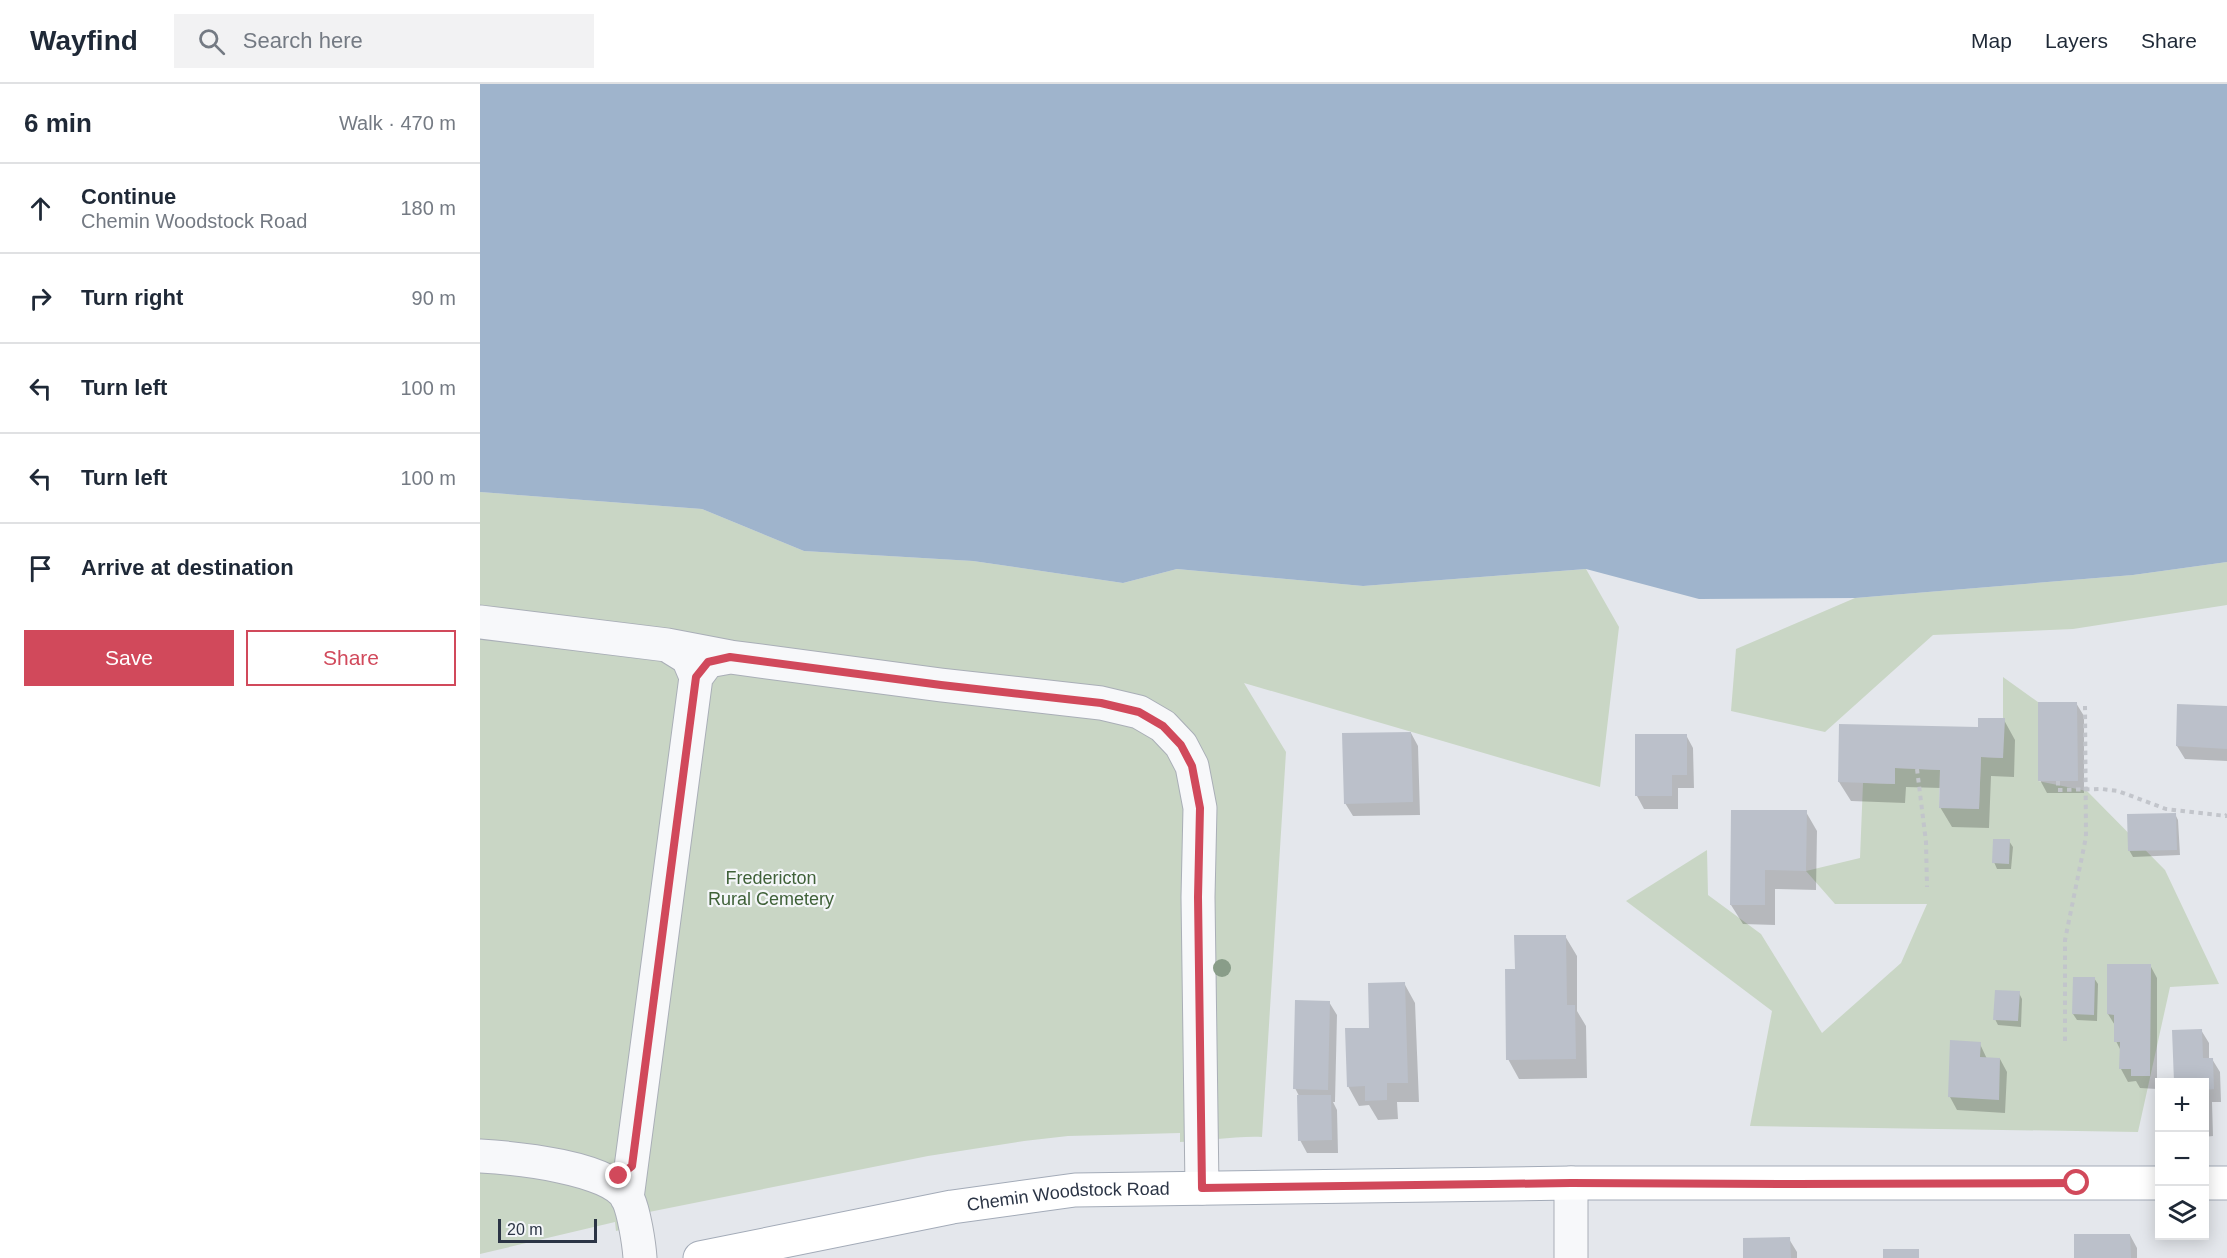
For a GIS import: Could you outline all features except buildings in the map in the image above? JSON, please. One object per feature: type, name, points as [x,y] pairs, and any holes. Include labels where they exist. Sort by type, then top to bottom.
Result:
[{"type":"main road","name":"Chemin Woodstock Road","points":[[700,1258],[952,1207],[1075,1190],[1571,1183],[2155,1183]]},
{"type":"main road","points":[[2209,1183],[2227,1183]]},
{"type":"street","points":[[480,622],[667,645],[730,657],[941,685],[1101,703],[1139,712],[1163,726],[1181,745],[1192,766],[1200,808],[1198,897],[1202,1188]]},
{"type":"street","points":[[640,1258],[627,1198],[696,677],[688,658],[667,645]]},
{"type":"street","points":[[696,677],[708,662],[730,657]]},
{"type":"street","points":[[480,1156],[566,1168],[601,1177],[616,1185],[627,1198]]},
{"type":"street","points":[[601,1177],[619,1176],[632,1166]]},
{"type":"street","points":[[1571,1183],[1571,1258]]},
{"type":"path","points":[[2065,1041],[2065,940],[2076,877],[2086,837],[2085,706]]},
{"type":"path","points":[[1917,769],[1926,842],[1927,887]]},
{"type":"path","points":[[2058,781],[2058,790],[2102,789],[2118,792],[2166,809],[2226,816],[2227,814]]},
{"type":"green space","name":"Fredericton Rural Cemetery","points":[[480,492],[702,509],[804,551],[973,561],[1123,583],[1177,569],[1363,586],[1586,569],[1619,627],[1600,787],[1244,683],[1286,752],[1262,1137],[1180,1142],[1180,1133],[1068,1136],[1024,1141],[928,1156],[644,1213],[647,1223],[616,1231],[615,1222],[480,1254]]},
{"type":"green space","points":[[2227,562],[2227,605],[2073,629],[1933,635],[1825,732],[1731,711],[1736,649],[1855,598],[2133,575]]},
{"type":"green space","points":[[2003,677],[2038,702],[2038,781],[2087,791],[2165,870],[2219,984],[2170,987],[2138,1132],[1750,1126],[1772,1011],[1626,901],[1707,850],[1708,895],[1761,934],[1822,1033],[1901,963],[1927,904],[1835,904],[1806,871],[1860,858],[1863,783],[1895,784],[1895,768],[1940,770],[1939,807],[1979,809],[1981,757],[2003,758]]},
{"type":"water","points":[[480,84],[2227,84],[2227,562],[2133,575],[1855,598],[1699,599],[1586,569],[1363,586],[1177,569],[1123,583],[973,561],[804,551],[702,509],[480,492]]},
{"type":"route","points":[[619,1176],[632,1166],[696,677],[708,662],[730,657],[941,685],[1101,703],[1139,712],[1163,726],[1181,745],[1192,766],[1200,808],[1198,897],[1202,1188],[1571,1183],[2077,1183]]}]
